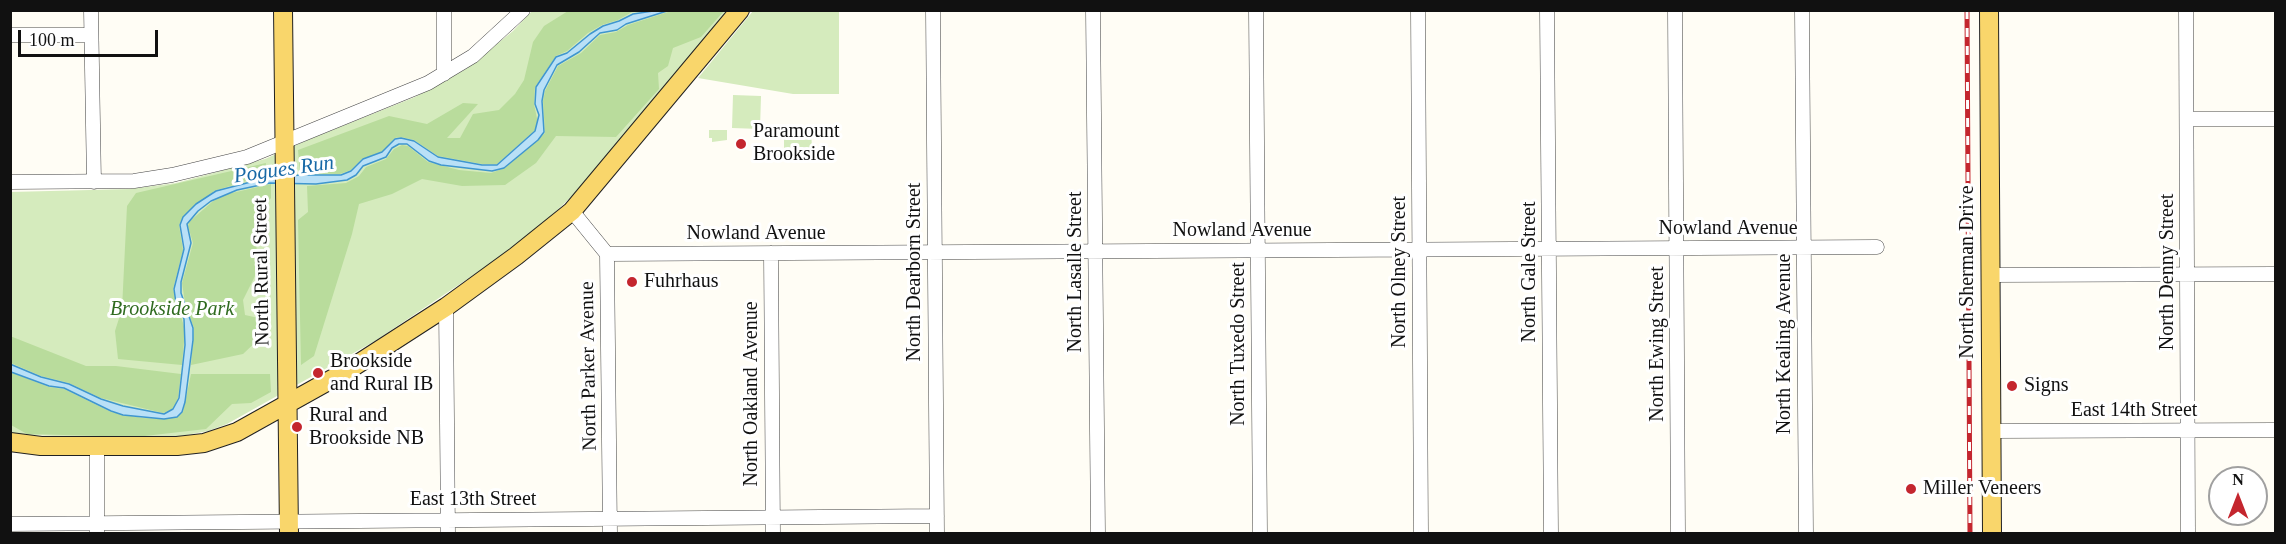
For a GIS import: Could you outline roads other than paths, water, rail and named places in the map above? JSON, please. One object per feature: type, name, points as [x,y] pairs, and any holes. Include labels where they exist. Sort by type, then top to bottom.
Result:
[{"type":"main road","name":"North Rural Street","points":[[283,10],[289,527]]},
{"type":"main road","points":[[10,442],[42,446],[177,446],[204,443],[233,434],[390,345],[516,256],[572,211],[740,10]]},
{"type":"main road","name":"North Sherman Drive","points":[[1989,10],[1992,534]]},
{"type":"street","points":[[91,10],[94,182]]},
{"type":"street","points":[[444,10],[444,74]]},
{"type":"street","points":[[10,183],[128,181],[180,174],[284,150],[444,74],[473,56],[523,10]]},
{"type":"street","name":"North Dearborn Street","points":[[933,10],[937,534]]},
{"type":"street","name":"North Lasalle Street","points":[[1094,10],[1098,534]]},
{"type":"street","name":"North Tuxedo Street","points":[[1256,10],[1260,534]]},
{"type":"street","name":"North Olney Street","points":[[1418,10],[1421,534]]},
{"type":"street","name":"North Gale Street","points":[[1547,10],[1551,534]]},
{"type":"street","name":"North Ewing Street","points":[[1675,10],[1678,534]]},
{"type":"street","name":"North Kealing Avenue","points":[[1802,10],[1806,534]]},
{"type":"street","name":"North Denny Street","points":[[2187,10],[2188,534]]},
{"type":"street","points":[[10,35],[91,35]]},
{"type":"street","points":[[2187,119],[2276,119]]},
{"type":"street","name":"North Parker Avenue","points":[[572,211],[607,254],[610,534]]},
{"type":"street","name":"Nowland Avenue","points":[[607,254],[1877,247]]},
{"type":"street","name":"North Oakland Avenue","points":[[771,254],[773,534]]},
{"type":"street","points":[[1991,275],[2276,274]]},
{"type":"street","points":[[446,307],[448,527]]},
{"type":"street","name":"East 14th Street","points":[[1992,431],[2276,430]]},
{"type":"street","points":[[97,446],[97,528]]},
{"type":"street","name":"East 13th Street","points":[[10,524],[97,528],[448,527],[610,518],[937,516]]},
{"type":"water","points":[[667,11],[626,24],[617,30],[600,33],[579,52],[557,65],[544,90],[542,101],[544,132],[538,140],[504,168],[492,171],[441,165],[429,161],[407,144],[399,144],[392,148],[386,157],[363,166],[356,175],[347,180],[316,184],[270,183],[237,190],[211,201],[198,211],[187,224],[191,243],[181,282],[181,293],[193,328],[193,340],[185,402],[182,412],[177,417],[164,419],[123,415],[64,388],[49,386],[11,372],[10,364],[41,377],[69,384],[101,399],[123,406],[164,414],[173,409],[179,398],[185,345],[184,319],[176,303],[174,289],[184,249],[180,225],[183,217],[196,204],[216,191],[266,178],[341,175],[351,171],[363,159],[382,152],[395,139],[401,138],[414,141],[438,157],[482,165],[497,165],[535,131],[539,115],[535,104],[536,87],[556,57],[567,53],[603,26],[633,14]]},
{"type":"railway","points":[[1967,10],[1970,534]]},
{"type":"place","name":"Paramount Brookside","points":[[741,144]]},
{"type":"place","name":"Fuhrhaus","points":[[632,282]]},
{"type":"place","name":"Brookside and Rural IB","points":[[318,373]]},
{"type":"place","name":"Signs","points":[[2012,386]]},
{"type":"place","name":"Rural and Brookside NB","points":[[297,427]]},
{"type":"place","name":"Miller Veneers","points":[[1911,489]]},
{"type":"water label","name":"Pogues Run","points":[[284,170]]},
{"type":"park label","name":"Brookside Park","points":[[172,310]]}]
